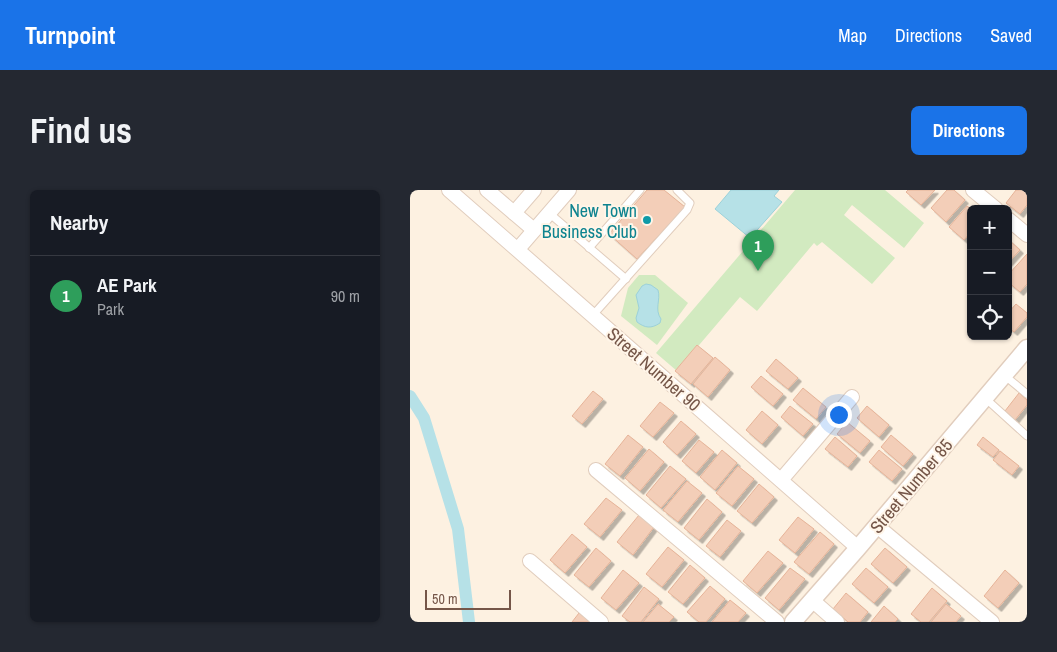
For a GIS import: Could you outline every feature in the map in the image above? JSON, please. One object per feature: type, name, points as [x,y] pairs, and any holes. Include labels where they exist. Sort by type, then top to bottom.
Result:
[{"type":"street","name":"Street Number 90","points":[[449,190],[858,548]]},
{"type":"street","points":[[487,190],[534,230]]},
{"type":"street","points":[[514,213],[534,190]]},
{"type":"street","points":[[518,249],[569,190]]},
{"type":"street","points":[[973,190],[991,205]]},
{"type":"street","points":[[1012,222],[1027,235]]},
{"type":"street","name":"Street Number 85","points":[[793,622],[877,526],[1027,348]]},
{"type":"street","points":[[781,480],[852,396]]},
{"type":"street","points":[[596,470],[777,622]]},
{"type":"street","points":[[877,526],[992,622]]},
{"type":"street","points":[[530,562],[601,622]]},
{"type":"street","points":[[812,600],[837,622]]},
{"type":"lane","points":[[589,248],[640,190]]},
{"type":"lane","points":[[593,316],[689,206],[688,200],[677,190]]},
{"type":"lane","points":[[549,213],[626,279]]},
{"type":"lane","points":[[1004,375],[1027,394]]},
{"type":"lane","points":[[985,398],[1027,436]]},
{"type":"green space","points":[[795,190],[885,190],[924,223],[904,248],[852,205],[844,215],[895,258],[872,284],[822,242],[817,246],[814,243],[757,311],[740,297],[677,371],[656,353]]},
{"type":"green space","points":[[639,275],[655,275],[688,303],[657,345],[621,316],[628,288]]},
{"type":"water","points":[[731,190],[779,190],[774,196],[782,202],[750,238],[715,209]]},
{"type":"water","points":[[646,284],[658,290],[659,294],[658,312],[661,319],[660,323],[651,327],[645,327],[640,324],[636,318],[639,308],[636,295],[642,286]]},
{"type":"building","name":"New Town Business Club","points":[[647,190],[664,190],[685,207],[637,259],[609,234]]},
{"type":"building","points":[[908,190],[935,190],[921,205],[906,192]]},
{"type":"building","points":[[947,190],[954,190],[965,200],[946,222],[931,208]]},
{"type":"building","points":[[1016,190],[1027,190],[1027,205],[1020,214],[1012,208],[1012,205],[1006,203]]},
{"type":"building","points":[[967,206],[967,237],[964,240],[949,227]]},
{"type":"building","points":[[1012,243],[1020,250],[1012,259]]},
{"type":"building","points":[[1027,254],[1027,284],[1020,292],[1012,285],[1012,271]]},
{"type":"building","points":[[1016,304],[1027,313],[1027,317],[1014,332],[1012,330],[1012,308]]},
{"type":"building","points":[[697,345],[713,358],[691,384],[675,371]]},
{"type":"building","points":[[715,357],[730,370],[708,397],[693,384]]},
{"type":"building","points":[[776,359],[798,378],[788,389],[766,371]]},
{"type":"building","points":[[761,376],[783,394],[773,406],[751,387]]},
{"type":"building","points":[[803,388],[826,407],[816,419],[793,400]]},
{"type":"building","points":[[593,391],[603,399],[582,424],[572,416]]},
{"type":"building","points":[[1019,393],[1027,400],[1027,405],[1015,420],[1005,411]]},
{"type":"building","points":[[660,402],[674,413],[653,437],[640,426]]},
{"type":"building","points":[[790,406],[813,424],[803,436],[781,417]]},
{"type":"building","points":[[867,406],[889,425],[879,437],[857,418]]},
{"type":"building","points":[[762,411],[778,425],[762,444],[746,430]]},
{"type":"building","points":[[681,421],[696,434],[677,455],[663,442]]},
{"type":"building","points":[[847,422],[870,441],[860,453],[837,434]]},
{"type":"building","points":[[628,435],[643,447],[620,476],[605,464]]},
{"type":"building","points":[[891,435],[913,454],[903,466],[881,447]]},
{"type":"building","points":[[835,437],[857,456],[848,467],[825,449]]},
{"type":"building","points":[[983,437],[999,450],[993,457],[977,445]]},
{"type":"building","points":[[699,440],[714,452],[696,473],[682,461]]},
{"type":"building","points":[[649,449],[664,462],[640,491],[625,478]]},
{"type":"building","points":[[722,450],[737,463],[715,490],[700,477]]},
{"type":"building","points":[[879,450],[902,469],[892,481],[869,462]]},
{"type":"building","points":[[1000,451],[1019,466],[1012,475],[993,460]]},
{"type":"building","points":[[670,466],[686,479],[661,508],[646,495]]},
{"type":"building","points":[[738,466],[754,479],[732,506],[716,493]]},
{"type":"building","points":[[687,481],[702,493],[678,522],[663,510]]},
{"type":"building","points":[[759,484],[774,497],[752,523],[737,511]]},
{"type":"building","points":[[606,498],[622,510],[600,537],[584,524]]},
{"type":"building","points":[[707,499],[722,512],[699,540],[684,528]]},
{"type":"building","points":[[639,515],[654,527],[633,555],[617,542]]},
{"type":"building","points":[[798,517],[814,529],[795,553],[779,540]]},
{"type":"building","points":[[727,520],[741,531],[720,557],[706,546]]},
{"type":"building","points":[[820,532],[834,544],[809,574],[794,562]]},
{"type":"building","points":[[572,534],[587,547],[565,573],[550,560]]},
{"type":"building","points":[[668,547],[684,560],[662,587],[646,574]]},
{"type":"building","points":[[596,548],[611,561],[589,587],[574,575]]},
{"type":"building","points":[[885,548],[907,567],[893,583],[871,564]]},
{"type":"building","points":[[768,551],[783,563],[757,593],[743,581]]},
{"type":"building","points":[[690,565],[705,578],[683,604],[668,592]]},
{"type":"building","points":[[790,568],[805,579],[779,610],[765,598]]},
{"type":"building","points":[[866,568],[888,587],[874,603],[852,584]]},
{"type":"building","points":[[623,570],[639,583],[616,610],[601,598]]},
{"type":"building","points":[[1005,570],[1019,583],[998,608],[984,596]]},
{"type":"building","points":[[710,586],[725,599],[706,622],[699,622],[687,612]]},
{"type":"building","points":[[644,587],[659,599],[641,622],[630,622],[622,616]]},
{"type":"building","points":[[932,588],[947,601],[929,622],[921,622],[911,614]]},
{"type":"building","points":[[846,593],[868,612],[860,622],[848,622],[833,609]]},
{"type":"building","points":[[730,600],[746,613],[738,622],[712,622]]},
{"type":"building","points":[[658,604],[674,617],[669,622],[643,622]]},
{"type":"building","points":[[946,604],[961,616],[956,622],[931,622]]},
{"type":"building","points":[[884,606],[898,619],[895,622],[871,622]]},
{"type":"building","points":[[579,613],[591,622],[572,622]]},
{"type":"waterway","points":[[410,396],[424,418],[458,529],[469,622]]},
{"type":"place","name":"New Town Business Club","points":[[647,220]]},
{"type":"place","name":"AE Park","points":[[758,271]]}]
